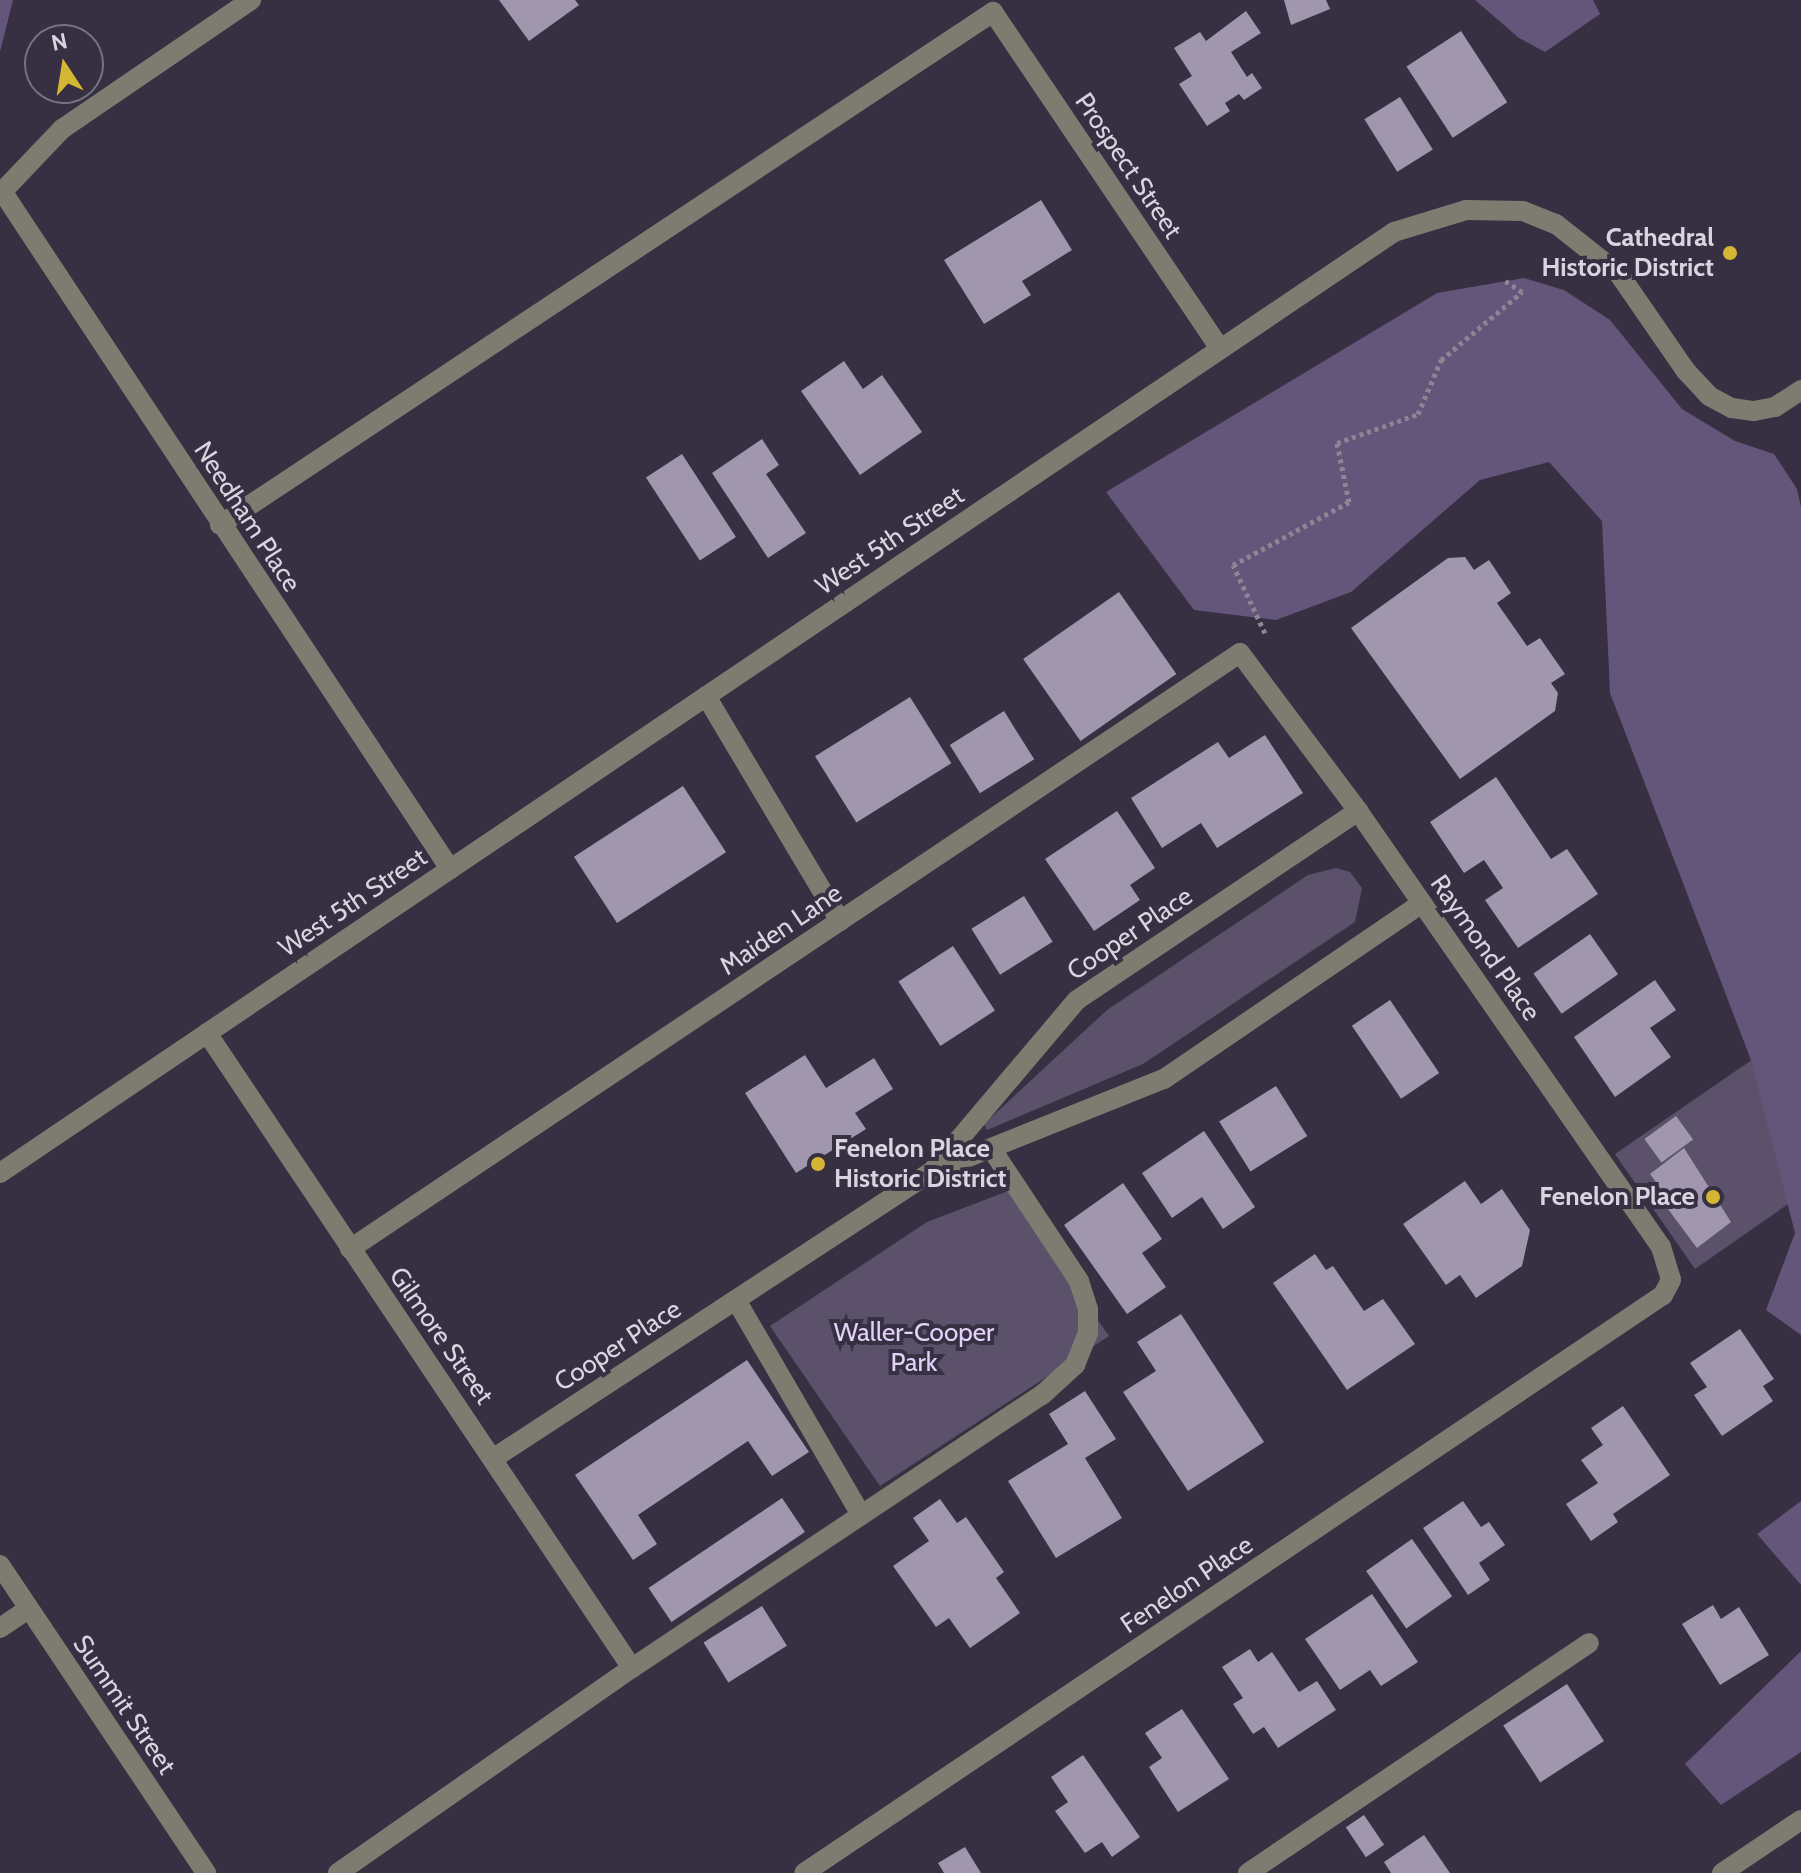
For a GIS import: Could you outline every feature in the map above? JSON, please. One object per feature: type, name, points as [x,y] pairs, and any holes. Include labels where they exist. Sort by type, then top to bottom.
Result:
[{"type":"street","points":[[1,192],[62,129],[251,0]]},
{"type":"street","name":"Prospect Street","points":[[220,525],[993,12],[1220,349]]},
{"type":"street","name":"Needham Place","points":[[1,192],[450,869]]},
{"type":"street","name":"West 5th Street","points":[[0,1173],[1394,232],[1466,210],[1523,211],[1586,244],[1619,274],[1686,371],[1709,396],[1732,408],[1754,411],[1775,407],[1801,390]]},
{"type":"street","name":"Raymond Place","points":[[1240,653],[1358,811],[1661,1247],[1671,1280]]},
{"type":"street","name":"Maiden Lane","points":[[350,1249],[1240,653]]},
{"type":"street","points":[[706,696],[840,921]]},
{"type":"street","name":"Cooper Place","points":[[931,1172],[1077,1000],[1358,811]]},
{"type":"street","name":"Cooper Place","points":[[494,1458],[931,1172],[1164,1079],[1422,903]]},
{"type":"street","name":"Gilmore Street","points":[[207,1033],[632,1668]]},
{"type":"street","points":[[338,1873],[632,1668],[1042,1395],[1075,1365],[1088,1333],[1088,1309],[1079,1281],[991,1148]]},
{"type":"street","name":"Fenelon Place","points":[[804,1873],[1654,1304],[1671,1280]]},
{"type":"street","points":[[736,1300],[861,1515]]},
{"type":"street","name":"Summit Street","points":[[0,1565],[206,1873]]},
{"type":"street","points":[[0,1628],[28,1609]]},
{"type":"street","points":[[1248,1873],[1589,1643]]},
{"type":"street","points":[[1722,1873],[1801,1820]]},
{"type":"path","points":[[1267,636],[1233,565],[1349,502],[1337,443],[1418,414],[1441,360],[1522,292],[1504,280]]},
{"type":"green space","points":[[1336,868],[1350,872],[1362,888],[1355,922],[1143,1064],[987,1130],[984,1124],[1107,1010],[1308,875]]},
{"type":"green space","points":[[1801,1026],[1801,1195],[1695,1269],[1615,1154]]},
{"type":"green space","name":"Waller-Cooper Park","points":[[1008,1191],[1109,1336],[880,1486],[770,1326],[927,1222]]},
{"type":"shaded area","points":[[0,0],[13,0],[0,52]]},
{"type":"shaded area","points":[[1475,0],[1593,0],[1600,14],[1545,52],[1519,38]]},
{"type":"shaded area","points":[[1524,278],[1564,290],[1610,320],[1682,409],[1735,441],[1774,454],[1797,489],[1801,507],[1801,1335],[1766,1310],[1795,1233],[1751,1060],[1610,693],[1602,521],[1549,462],[1480,480],[1351,592],[1276,620],[1194,610],[1106,492],[1437,293]]},
{"type":"shaded area","points":[[1801,1501],[1801,1585],[1757,1534]]},
{"type":"shaded area","points":[[1801,1651],[1801,1752],[1721,1805],[1685,1764]]},
{"type":"building","points":[[499,0],[575,0],[579,5],[529,41]]},
{"type":"building","points":[[1284,0],[1326,0],[1330,9],[1291,25]]},
{"type":"building","points":[[1246,11],[1261,33],[1231,52],[1247,77],[1252,73],[1262,88],[1244,100],[1239,94],[1225,103],[1230,111],[1207,126],[1179,84],[1192,76],[1174,48],[1200,32],[1206,41]]},
{"type":"building","points":[[1461,31],[1507,102],[1453,138],[1406,66]]},
{"type":"building","points":[[1400,97],[1433,150],[1397,172],[1364,119]]},
{"type":"building","points":[[1041,200],[1072,250],[1022,281],[1031,295],[984,324],[944,260]]},
{"type":"building","points":[[844,361],[863,389],[882,375],[922,432],[860,475],[801,391]]},
{"type":"building","points":[[762,439],[779,465],[766,474],[806,533],[768,558],[712,473]]},
{"type":"building","points":[[682,454],[736,537],[700,560],[646,477]]},
{"type":"building","points":[[1465,557],[1474,570],[1489,560],[1511,593],[1497,603],[1527,646],[1540,638],[1565,674],[1551,683],[1558,693],[1555,711],[1460,779],[1351,628],[1448,558]]},
{"type":"building","points":[[1119,592],[1176,674],[1081,741],[1023,659]]},
{"type":"building","points":[[910,697],[951,763],[856,822],[815,756]]},
{"type":"building","points":[[1004,711],[1034,759],[980,793],[950,745]]},
{"type":"building","points":[[1265,735],[1303,793],[1217,848],[1201,823],[1162,848],[1131,798],[1218,742],[1229,758]]},
{"type":"building","points":[[1496,777],[1551,859],[1567,849],[1598,894],[1518,948],[1485,900],[1503,888],[1484,860],[1464,873],[1430,822]]},
{"type":"building","points":[[683,786],[726,852],[617,923],[574,857]]},
{"type":"building","points":[[1117,811],[1155,868],[1130,885],[1140,900],[1094,931],[1045,859]]},
{"type":"building","points":[[1024,896],[1053,942],[1000,975],[971,929]]},
{"type":"building","points":[[1590,934],[1618,974],[1562,1014],[1533,974]]},
{"type":"building","points":[[953,946],[995,1011],[940,1046],[898,981]]},
{"type":"building","points":[[1655,980],[1676,1010],[1650,1028],[1671,1057],[1615,1097],[1574,1037]]},
{"type":"building","points":[[1390,1000],[1439,1073],[1401,1099],[1352,1026]]},
{"type":"building","points":[[805,1055],[826,1088],[874,1058],[893,1089],[855,1113],[866,1129],[796,1173],[745,1093]]},
{"type":"building","points":[[1276,1086],[1307,1136],[1250,1172],[1219,1122]]},
{"type":"building","points":[[1676,1116],[1693,1139],[1661,1162],[1644,1139]]},
{"type":"building","points":[[1204,1131],[1255,1207],[1223,1229],[1202,1197],[1172,1218],[1142,1173]]},
{"type":"building","points":[[1684,1148],[1731,1222],[1697,1248],[1659,1197],[1664,1193],[1650,1174]]},
{"type":"building","points":[[1465,1181],[1481,1204],[1502,1189],[1530,1230],[1522,1266],[1476,1298],[1460,1275],[1446,1285],[1403,1224]]},
{"type":"building","points":[[1123,1183],[1162,1239],[1142,1253],[1166,1287],[1127,1314],[1064,1225]]},
{"type":"building","points":[[1315,1254],[1326,1270],[1333,1266],[1364,1311],[1383,1299],[1415,1344],[1347,1390],[1273,1283]]},
{"type":"building","points":[[1181,1314],[1264,1442],[1188,1491],[1123,1392],[1156,1371],[1137,1342]]},
{"type":"building","points":[[1740,1329],[1774,1379],[1763,1386],[1773,1401],[1722,1436],[1694,1395],[1707,1387],[1690,1363]]},
{"type":"building","points":[[747,1360],[809,1452],[772,1476],[748,1441],[638,1515],[657,1544],[633,1560],[575,1475]]},
{"type":"building","points":[[1085,1391],[1116,1439],[1085,1458],[1122,1518],[1056,1558],[1008,1481],[1068,1444],[1049,1414]]},
{"type":"building","points":[[1623,1406],[1670,1475],[1613,1514],[1618,1522],[1591,1541],[1566,1504],[1598,1483],[1581,1460],[1603,1445],[1591,1428]]},
{"type":"building","points":[[782,1498],[805,1532],[671,1622],[649,1588]]},
{"type":"building","points":[[940,1499],[957,1523],[966,1517],[1004,1572],[996,1578],[1020,1613],[970,1648],[949,1618],[936,1627],[893,1566],[929,1541],[913,1518]]},
{"type":"building","points":[[1463,1501],[1481,1527],[1489,1522],[1505,1545],[1479,1563],[1490,1580],[1468,1595],[1423,1528]]},
{"type":"building","points":[[1412,1539],[1452,1596],[1406,1628],[1366,1571]]},
{"type":"building","points":[[1372,1594],[1418,1662],[1381,1686],[1370,1670],[1340,1690],[1305,1639]]},
{"type":"building","points":[[1713,1605],[1721,1619],[1739,1607],[1769,1655],[1720,1685],[1682,1624]]},
{"type":"building","points":[[762,1606],[787,1646],[728,1682],[703,1643]]},
{"type":"building","points":[[1250,1649],[1258,1662],[1272,1652],[1299,1692],[1317,1681],[1336,1710],[1278,1748],[1264,1727],[1253,1734],[1233,1704],[1243,1698],[1222,1667]]},
{"type":"building","points":[[1567,1684],[1604,1741],[1540,1782],[1503,1725]]},
{"type":"building","points":[[1182,1709],[1229,1779],[1178,1812],[1149,1767],[1162,1758],[1145,1733]]},
{"type":"building","points":[[1083,1755],[1140,1837],[1112,1857],[1102,1842],[1085,1853],[1055,1811],[1068,1802],[1051,1777]]},
{"type":"building","points":[[1364,1815],[1384,1845],[1366,1857],[1346,1827]]},
{"type":"building","points":[[1424,1835],[1450,1873],[1391,1873],[1384,1862]]},
{"type":"building","points":[[965,1847],[981,1873],[944,1873],[938,1863]]},
{"type":"place","name":"Cathedral Historic District","points":[[1730,253]]},
{"type":"place","name":"Fenelon Place Historic District","points":[[818,1164]]},
{"type":"place","name":"Fenelon Place","points":[[1713,1197]]}]
